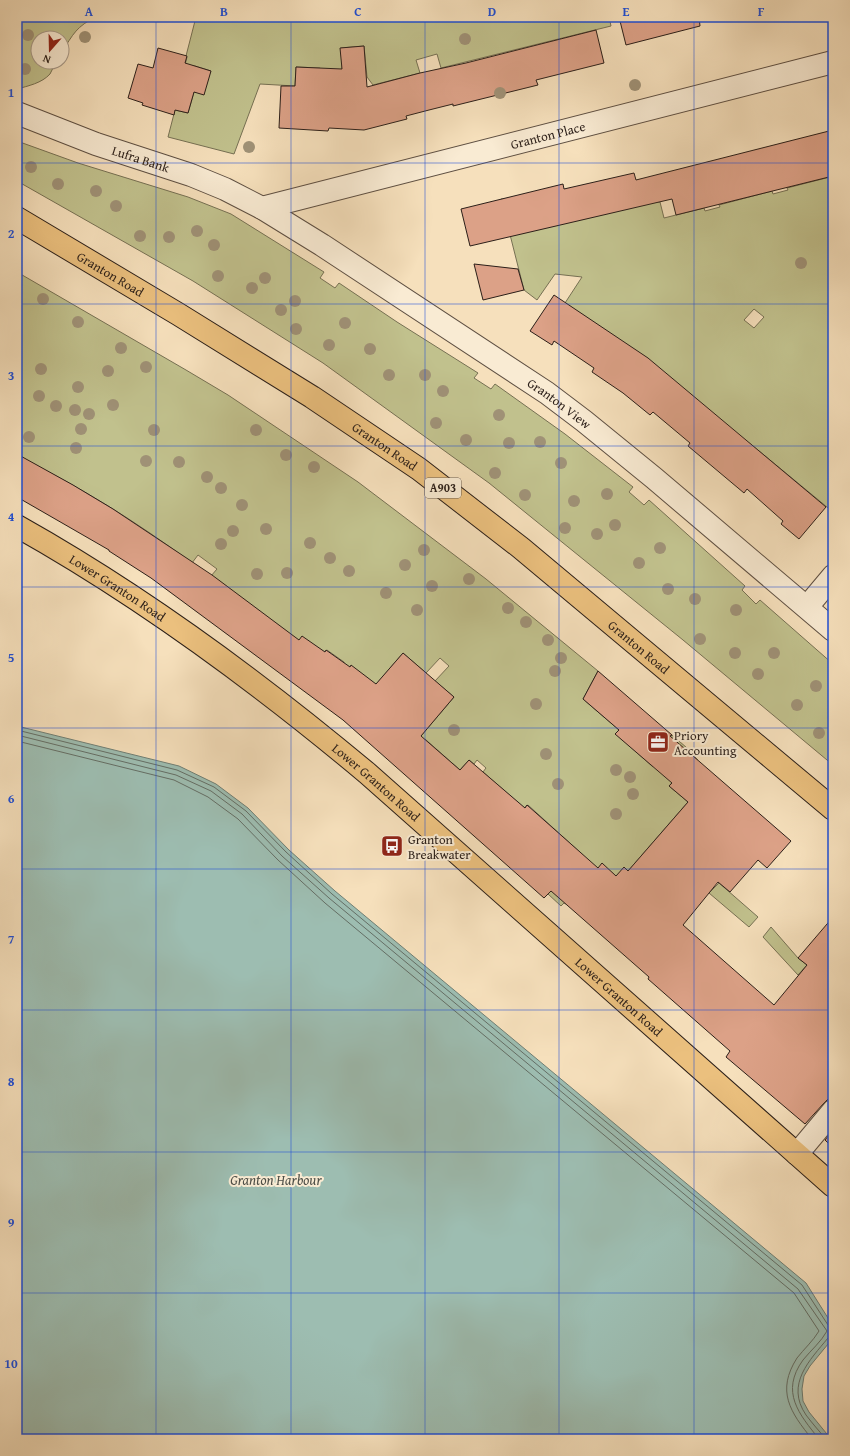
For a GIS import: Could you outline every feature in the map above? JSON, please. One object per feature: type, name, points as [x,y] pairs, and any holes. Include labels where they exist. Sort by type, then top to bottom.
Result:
[{"type":"main road","name":"Granton Road","points":[[17,218],[178,314],[305,393],[419,469],[522,548],[833,810]]},
{"type":"main road","name":"Lower Granton Road","points":[[17,526],[116,585],[245,675],[304,720],[367,773],[833,1186]]},
{"type":"street","name":"Granton Place","points":[[262,208],[833,62]]},
{"type":"street","name":"Lufra Bank","points":[[17,113],[96,144],[191,175],[225,189],[262,208]]},
{"type":"street","name":"Granton View","points":[[262,208],[322,245],[547,394],[654,478],[833,630]]},
{"type":"street","points":[[807,607],[833,576]]},
{"type":"street","points":[[797,1154],[833,1111]]},
{"type":"green space","points":[[17,17],[96,17],[80,27],[70,39],[70,30],[30,30],[30,70],[52,70],[43,80],[17,89]]},
{"type":"green space","points":[[196,17],[609,17],[611,26],[441,68],[437,54],[416,60],[420,73],[373,85],[367,77],[364,46],[341,48],[343,89],[320,68],[296,67],[295,86],[260,84],[234,154],[168,137],[175,110],[188,113],[194,92],[211,71],[195,66],[185,65]]},
{"type":"green space","points":[[17,141],[78,163],[188,197],[231,214],[324,272],[320,278],[335,288],[339,283],[397,322],[478,373],[474,378],[491,389],[495,384],[565,434],[633,487],[629,492],[644,505],[649,500],[745,586],[742,590],[756,604],[760,600],[833,664],[833,765],[683,640],[489,483],[323,363],[193,281],[17,181]]},
{"type":"green space","points":[[833,154],[833,512],[753,446],[565,303],[582,277],[555,274],[537,300],[524,290],[501,199],[660,202],[664,218],[704,208],[705,211],[720,207],[719,205],[772,191],[773,194],[788,190],[787,188],[830,177]],"holes":[[[754,309],[764,317],[754,328],[744,320]]]},
{"type":"green space","points":[[17,272],[228,395],[358,482],[486,579],[598,671],[583,699],[619,730],[616,734],[653,767],[667,739],[672,735],[694,754],[693,755],[698,760],[690,768],[686,766],[669,786],[688,802],[628,871],[624,868],[616,876],[602,864],[566,904],[564,903],[561,906],[548,894],[583,855],[528,805],[524,808],[483,772],[486,768],[477,760],[474,764],[469,760],[460,770],[425,739],[419,746],[415,743],[454,697],[435,681],[449,666],[440,658],[426,673],[403,653],[373,688],[345,674],[344,662],[327,650],[321,657],[211,576],[217,569],[198,555],[192,563],[107,505],[17,456]]},
{"type":"green space","points":[[719,883],[758,917],[749,927],[709,893]]},
{"type":"green space","points":[[771,927],[798,958],[807,965],[798,975],[763,937]]},
{"type":"water","name":"Granton Harbour","points":[[17,726],[179,766],[216,784],[248,808],[289,850],[335,891],[806,1283],[833,1326],[833,1338],[810,1366],[804,1376],[802,1389],[803,1401],[809,1412],[831,1439],[17,1439]]},
{"type":"building","points":[[619,17],[699,17],[700,26],[626,45]]},
{"type":"building","points":[[596,30],[604,63],[536,80],[538,85],[453,106],[453,104],[429,110],[406,116],[407,119],[364,130],[329,128],[328,131],[279,128],[281,86],[295,86],[296,67],[342,69],[340,48],[364,46],[367,87]]},
{"type":"building","points":[[158,48],[187,56],[185,63],[211,71],[204,95],[194,92],[188,113],[175,110],[174,115],[142,105],[143,103],[128,98],[138,64],[153,68]]},
{"type":"building","points":[[833,130],[833,176],[676,215],[672,199],[470,246],[461,209],[563,184],[564,189],[634,173],[636,180]]},
{"type":"building","points":[[474,264],[518,269],[524,290],[483,300]]},
{"type":"building","points":[[554,295],[648,358],[826,507],[799,539],[781,524],[783,521],[747,489],[744,493],[688,446],[690,443],[653,412],[650,415],[623,393],[592,372],[594,368],[554,341],[552,345],[530,331]]},
{"type":"building","points":[[17,454],[113,509],[212,575],[299,640],[302,636],[325,652],[326,650],[350,667],[351,665],[376,684],[403,653],[454,697],[421,736],[460,770],[469,760],[525,808],[527,805],[598,868],[602,863],[616,876],[624,867],[628,871],[688,802],[669,786],[672,783],[615,734],[619,730],[583,699],[598,671],[791,841],[767,868],[758,860],[730,892],[718,882],[683,925],[774,1005],[807,965],[798,958],[833,917],[833,1099],[828,1099],[805,1124],[726,1057],[730,1051],[551,891],[544,898],[343,720],[151,578],[109,550],[17,497]]},
{"type":"building","points":[[833,1130],[833,1148],[825,1140]]},
{"type":"place","name":"Priory Accounting","points":[[658,742]]},
{"type":"place","name":"Granton Breakwater","points":[[392,846]]}]
